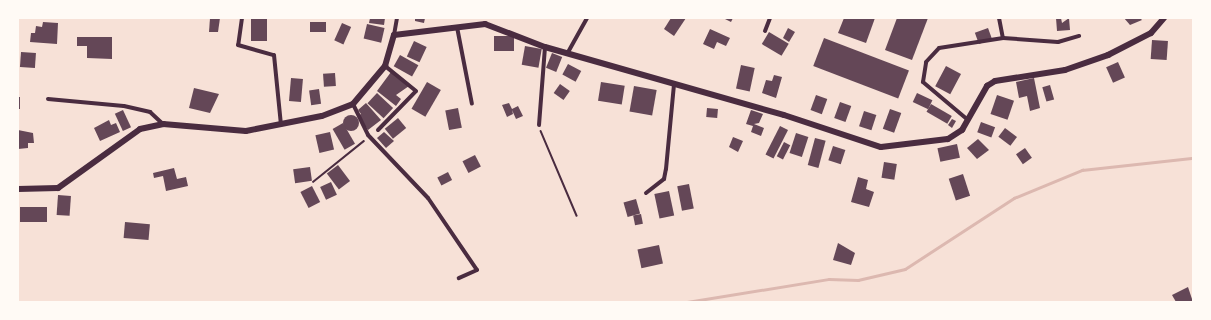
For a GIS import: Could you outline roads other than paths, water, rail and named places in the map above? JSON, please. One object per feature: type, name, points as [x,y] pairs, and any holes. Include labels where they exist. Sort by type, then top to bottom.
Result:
[{"type":"street","points":[[242,18],[238,45],[274,55],[281,125]]},
{"type":"street","points":[[18,189],[58,188],[140,129],[163,124],[246,131],[281,125],[353,104],[385,66],[394,35],[397,18]]},
{"type":"street","points":[[567,54],[587,18]]},
{"type":"street","points":[[765,31],[770,18]]},
{"type":"street","points":[[999,18],[1003,38]]},
{"type":"street","points":[[394,35],[485,24],[567,54],[784,115],[881,147],[948,139],[962,130],[987,86],[995,81],[1065,70],[1108,55],[1151,33],[1164,18]]},
{"type":"street","points":[[457,27],[472,104]]},
{"type":"street","points":[[968,120],[923,82],[926,62],[939,48],[1003,38],[1058,42],[1079,36]]},
{"type":"street","points":[[539,125],[545,47]]},
{"type":"street","points":[[378,130],[416,91],[385,66]]},
{"type":"street","points":[[646,193],[664,179],[674,85]]},
{"type":"street","points":[[48,99],[124,106],[150,112],[163,124]]},
{"type":"street","points":[[353,104],[368,135],[428,198],[477,270],[459,278]]},
{"type":"waterway","points":[[687,302],[829,279],[858,280],[905,269],[1014,198],[1082,170],[1193,158]]}]
